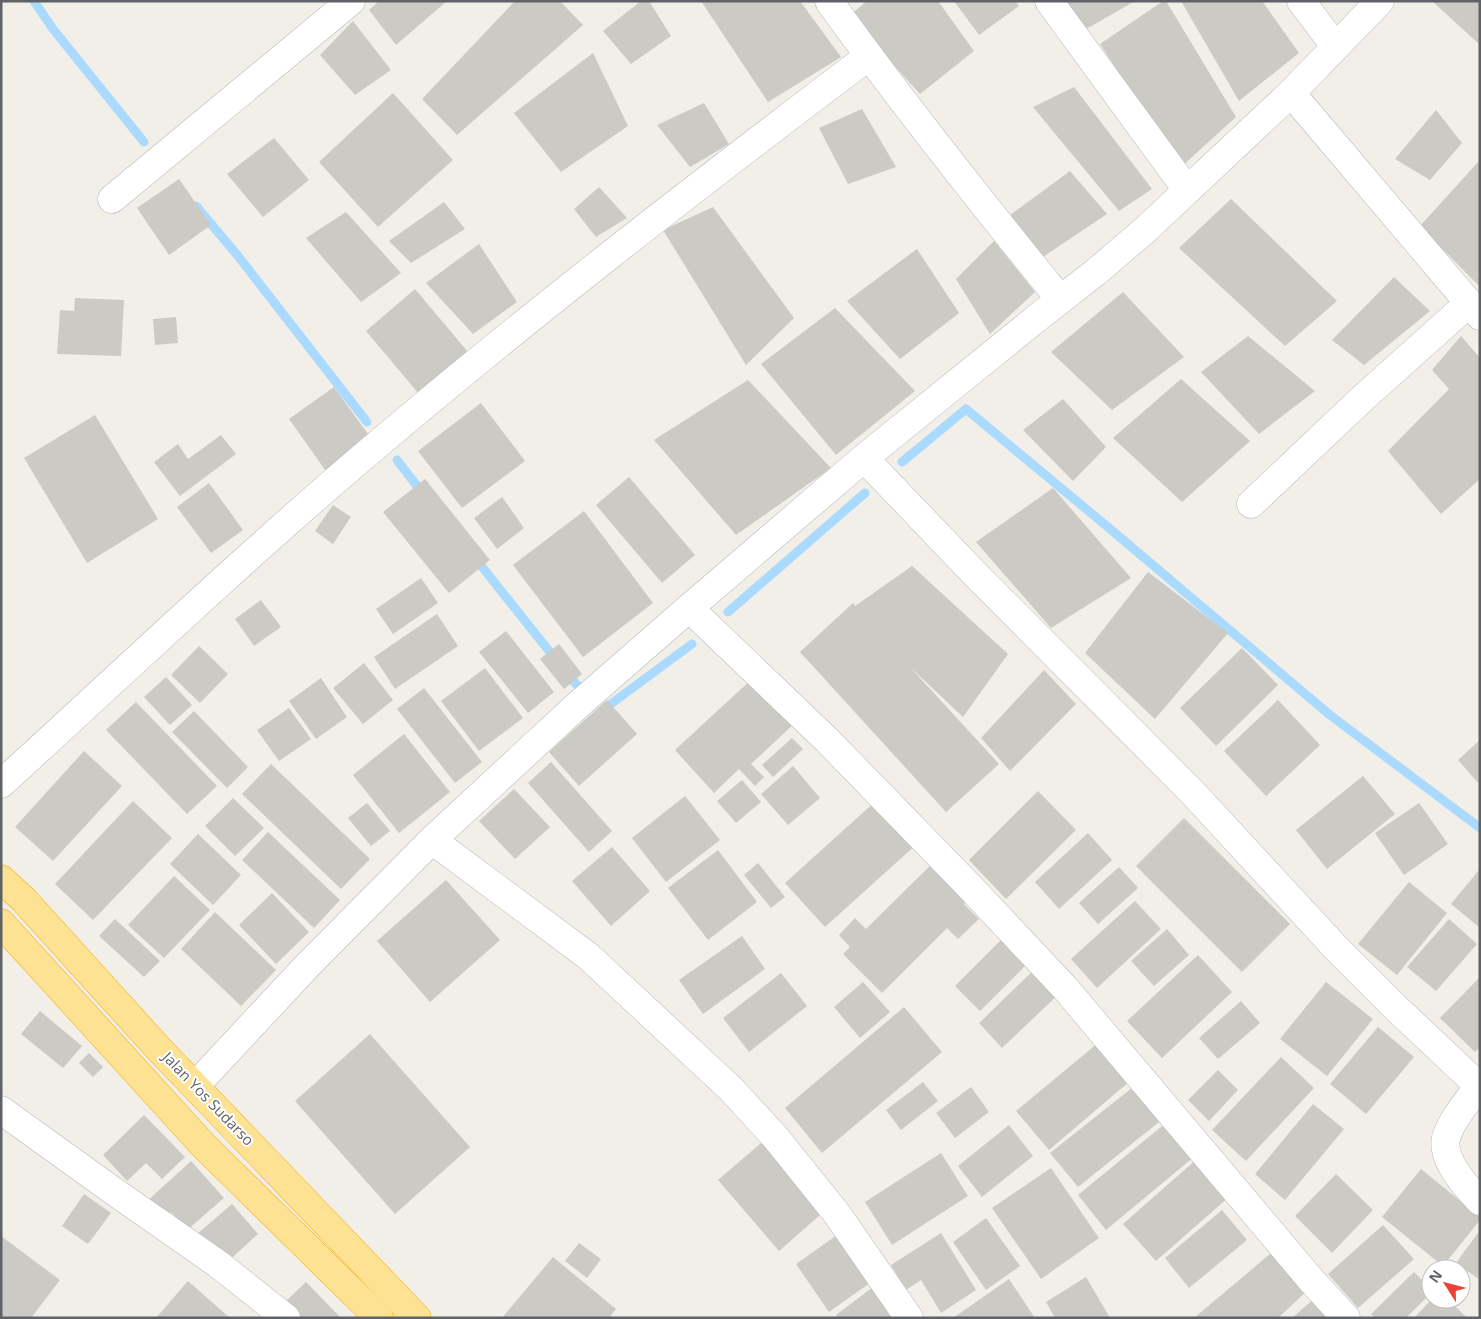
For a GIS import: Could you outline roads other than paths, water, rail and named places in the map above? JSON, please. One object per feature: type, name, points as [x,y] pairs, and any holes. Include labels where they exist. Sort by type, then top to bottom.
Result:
[{"type":"highway","name":"Jalan Yos Sudarso","points":[[1,879],[22,899],[158,1048],[196,1085],[417,1318]]},
{"type":"highway","points":[[1,923],[203,1145],[379,1318]]},
{"type":"highway","points":[[288,1228],[310,1207]]},
{"type":"street","points":[[112,200],[351,1]]},
{"type":"street","points":[[829,1],[868,56],[1060,299]]},
{"type":"street","points":[[1049,1],[1187,190]]},
{"type":"street","points":[[1301,1],[1335,46]]},
{"type":"street","points":[[196,1085],[306,967],[432,840],[580,704],[864,458],[1103,266],[1291,92],[1380,1]]},
{"type":"street","points":[[1,784],[248,558],[350,468],[452,382],[532,316],[868,56]]},
{"type":"street","points":[[1251,504],[1363,398],[1474,310],[1291,92]]},
{"type":"street","points":[[864,458],[974,573],[1193,793],[1336,948],[1479,1086],[1456,1118],[1446,1140],[1447,1155],[1454,1169],[1480,1201]]},
{"type":"street","points":[[689,608],[827,740],[971,888],[1058,981],[1312,1281],[1346,1318]]},
{"type":"street","points":[[432,840],[588,956],[731,1090],[776,1138],[837,1214],[909,1318]]},
{"type":"street","points":[[1,1110],[218,1264],[286,1318]]},
{"type":"waterway","points":[[34,1],[53,29],[144,142]]},
{"type":"waterway","points":[[196,206],[238,256],[367,422]]},
{"type":"waterway","points":[[902,462],[966,409],[1330,715],[1480,828]]},
{"type":"waterway","points":[[397,460],[424,495]]},
{"type":"waterway","points":[[728,612],[865,493]]},
{"type":"waterway","points":[[475,558],[557,661]]},
{"type":"waterway","points":[[608,706],[692,644]]},
{"type":"waterway","points":[[567,673],[577,685]]}]
